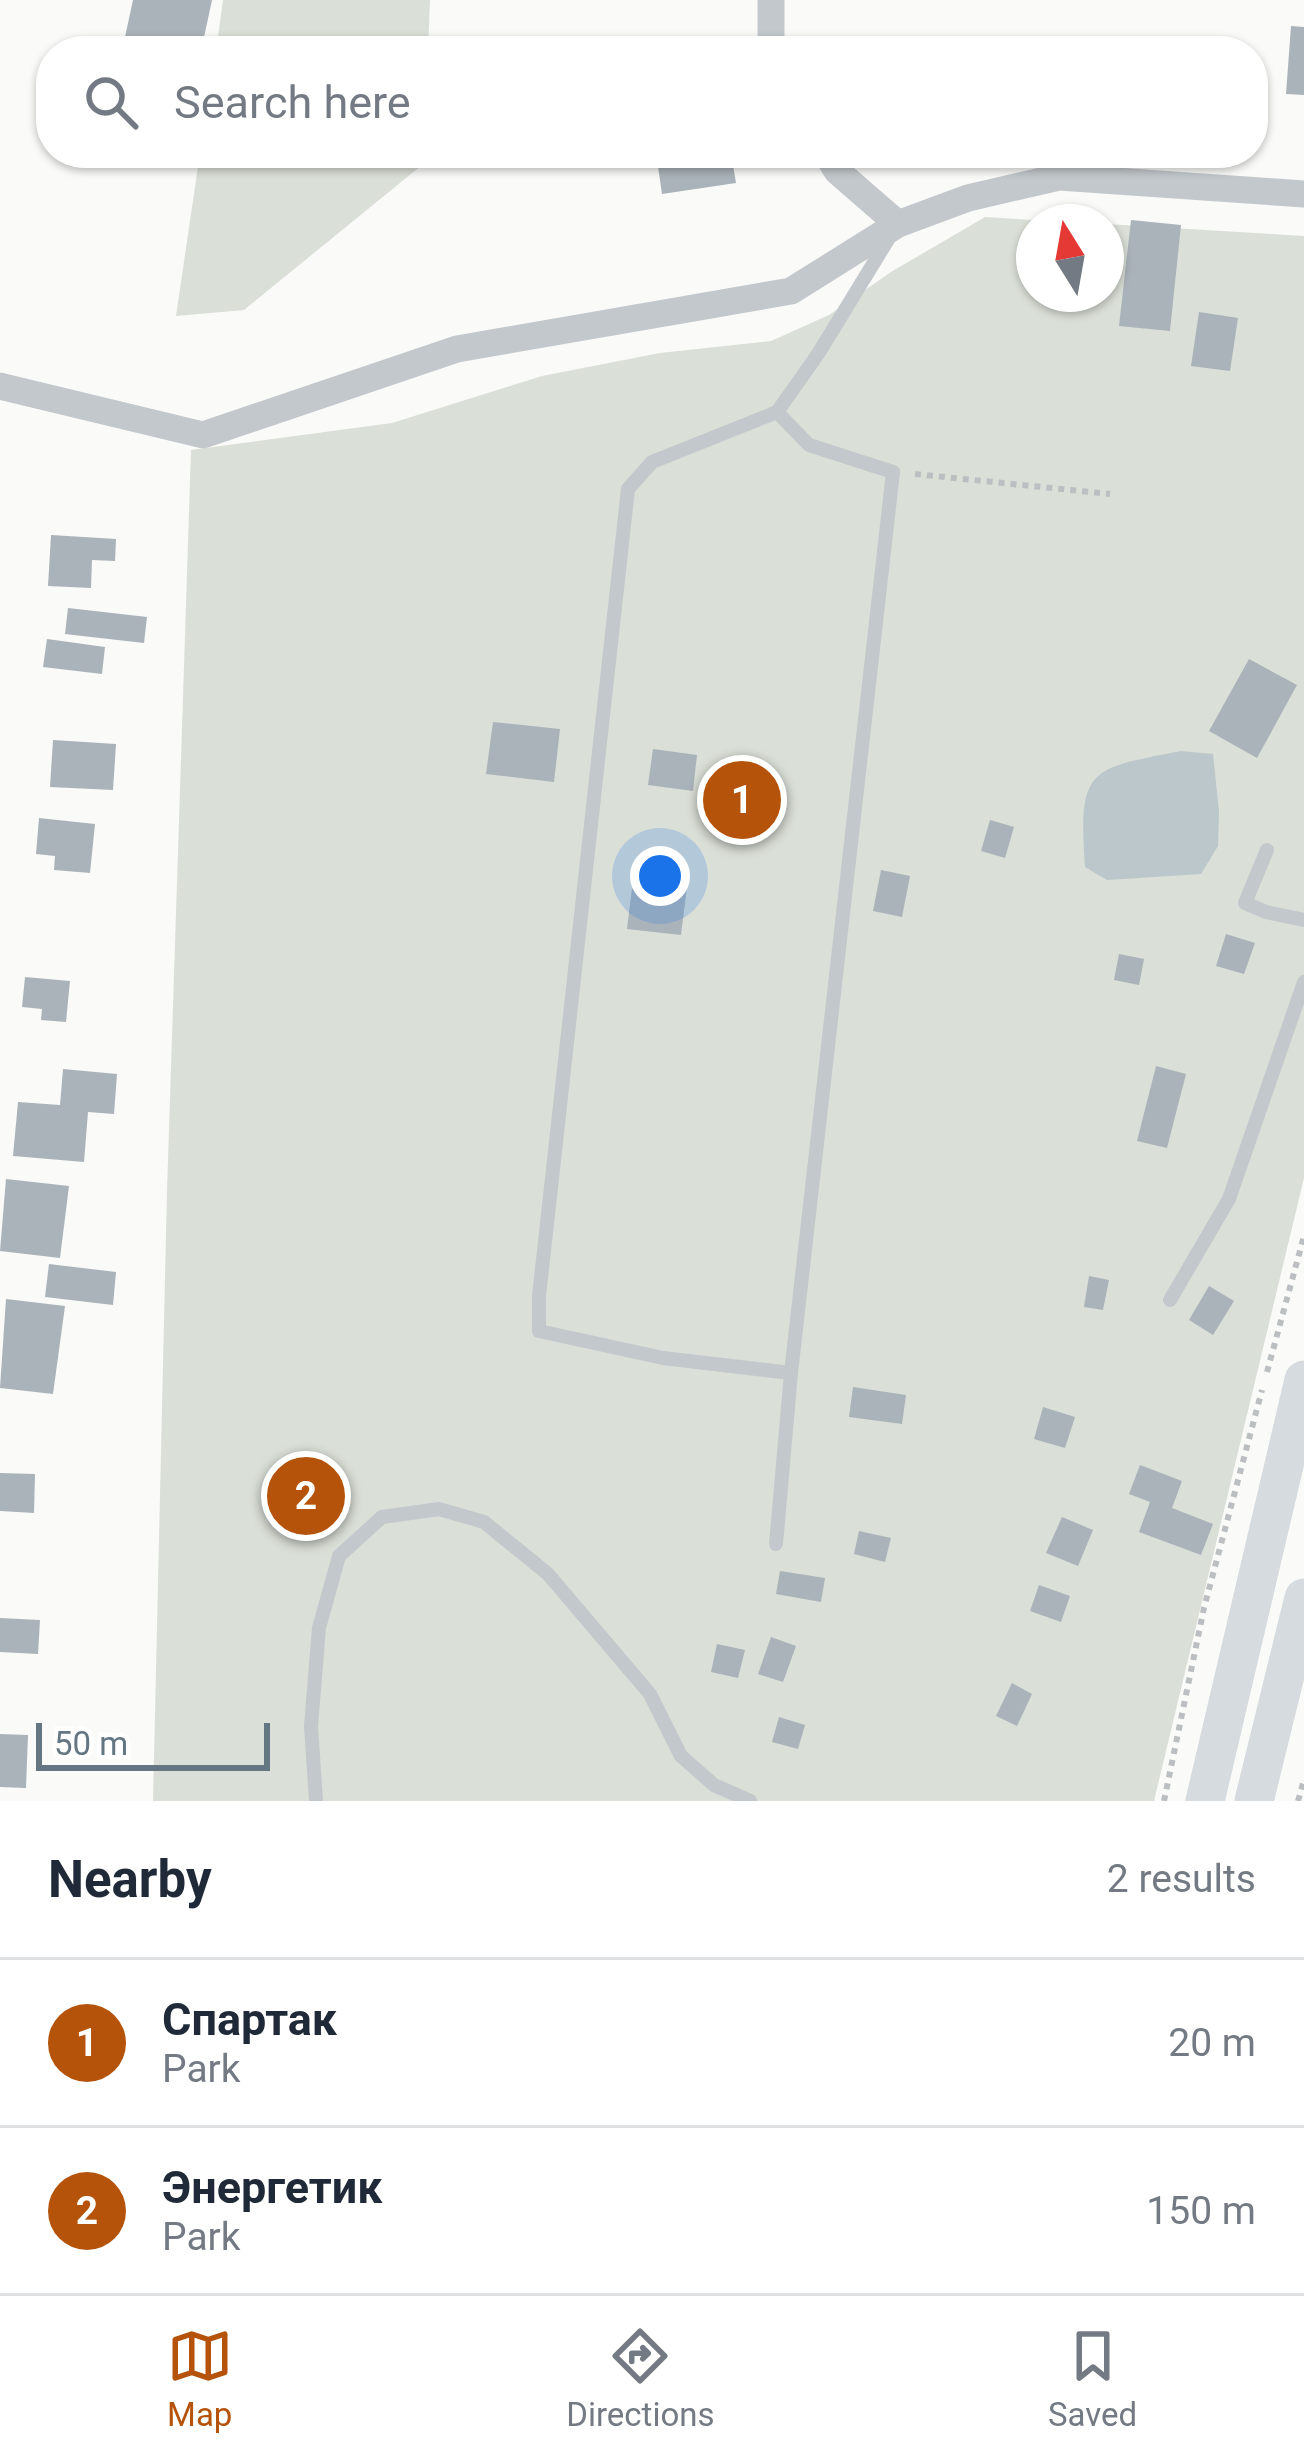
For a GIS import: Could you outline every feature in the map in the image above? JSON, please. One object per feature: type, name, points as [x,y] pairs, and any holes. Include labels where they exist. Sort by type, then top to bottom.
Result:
[{"type":"main road","points":[[1205,1801],[1304,1380]]},
{"type":"main road","points":[[1254,1801],[1304,1598]]},
{"type":"street","points":[[771,0],[771,36]]},
{"type":"street","points":[[835,168],[898,224]]},
{"type":"street","points":[[0,386],[203,435],[457,349],[791,291],[898,224],[968,197],[1059,177],[1304,194]]},
{"type":"lane","points":[[791,1372],[663,1358],[539,1331],[539,1296],[628,489],[652,462],[777,412],[898,224]]},
{"type":"lane","points":[[776,1544],[791,1372],[893,472],[809,445],[777,412]]},
{"type":"lane","points":[[1267,850],[1245,903],[1304,920]]},
{"type":"lane","points":[[1170,1300],[1228,1199],[1304,982]]},
{"type":"lane","points":[[316,1801],[311,1726],[319,1628],[339,1556],[382,1517],[440,1509],[484,1522],[548,1574],[650,1694],[681,1756],[714,1785],[750,1801]]},
{"type":"path","points":[[893,472],[1110,494]]},
{"type":"path","points":[[1164,1801],[1204,1608],[1304,1236]]},
{"type":"path","points":[[1298,1801],[1304,1780]]},
{"type":"shaded area","points":[[223,0],[430,0],[429,36],[218,36]]},
{"type":"shaded area","points":[[198,168],[418,168],[244,310],[176,316]]},
{"type":"shaded area","points":[[985,217],[1016,219],[1016,312],[1124,312],[1124,225],[1304,236],[1304,1178],[1154,1801],[153,1801],[191,450],[392,423],[542,376],[660,353],[771,341],[829,315]]},
{"type":"shaded area","points":[[1181,751],[1213,754],[1218,846],[1201,874],[1107,880],[1085,867],[1084,809],[1096,778],[1126,763]]},
{"type":"building","points":[[133,0],[212,0],[204,36],[125,36]]},
{"type":"building","points":[[1291,26],[1304,27],[1304,95],[1286,94]]},
{"type":"building","points":[[658,168],[734,168],[736,183],[662,194]]},
{"type":"building","points":[[1131,220],[1181,225],[1170,331],[1119,326]]},
{"type":"building","points":[[1199,312],[1238,318],[1230,371],[1191,366]]},
{"type":"building","points":[[51,535],[116,539],[115,561],[92,560],[91,588],[48,586]]},
{"type":"building","points":[[68,608],[147,617],[144,643],[65,634]]},
{"type":"building","points":[[47,639],[105,647],[102,674],[43,667]]},
{"type":"building","points":[[1249,659],[1297,685],[1257,758],[1209,731]]},
{"type":"building","points":[[493,722],[560,729],[554,782],[486,774]]},
{"type":"building","points":[[53,740],[116,744],[113,790],[50,787]]},
{"type":"building","points":[[653,749],[697,755],[693,791],[648,785]]},
{"type":"building","points":[[39,818],[95,824],[90,873],[54,870],[55,856],[36,854]]},
{"type":"building","points":[[990,820],[1014,827],[1005,858],[981,851]]},
{"type":"building","points":[[635,864],[689,871],[681,935],[627,929]]},
{"type":"building","points":[[881,870],[910,876],[902,917],[873,911]]},
{"type":"building","points":[[1226,934],[1255,943],[1244,974],[1216,966]]},
{"type":"building","points":[[1119,954],[1144,959],[1139,985],[1114,980]]},
{"type":"building","points":[[25,977],[70,981],[66,1022],[41,1020],[42,1009],[22,1007]]},
{"type":"building","points":[[1156,1066],[1186,1074],[1167,1148],[1137,1141]]},
{"type":"building","points":[[63,1069],[117,1074],[114,1114],[88,1112],[84,1162],[13,1156],[18,1102],[60,1105]]},
{"type":"building","points":[[6,1179],[69,1186],[60,1258],[0,1251]]},
{"type":"building","points":[[49,1264],[116,1272],[113,1305],[45,1297]]},
{"type":"building","points":[[1089,1276],[1109,1280],[1103,1310],[1084,1307]]},
{"type":"building","points":[[1209,1286],[1234,1301],[1213,1335],[1189,1320]]},
{"type":"building","points":[[6,1299],[65,1306],[53,1394],[0,1388]]},
{"type":"building","points":[[853,1387],[906,1395],[902,1424],[849,1417]]},
{"type":"building","points":[[1043,1407],[1075,1417],[1065,1448],[1034,1439]]},
{"type":"building","points":[[1140,1465],[1182,1481],[1172,1508],[1213,1524],[1201,1555],[1139,1532],[1150,1502],[1129,1494]]},
{"type":"building","points":[[0,1473],[35,1474],[34,1513],[0,1511]]},
{"type":"building","points":[[1062,1517],[1093,1530],[1078,1566],[1046,1553]]},
{"type":"building","points":[[859,1531],[891,1538],[885,1562],[854,1554]]},
{"type":"building","points":[[780,1571],[825,1578],[821,1602],[776,1594]]},
{"type":"building","points":[[1039,1585],[1070,1596],[1061,1622],[1030,1611]]},
{"type":"building","points":[[0,1618],[40,1620],[38,1654],[0,1652]]},
{"type":"building","points":[[771,1637],[796,1646],[783,1682],[758,1674]]},
{"type":"building","points":[[717,1644],[745,1650],[738,1678],[711,1672]]},
{"type":"building","points":[[1012,1683],[1032,1694],[1017,1726],[996,1716]]},
{"type":"building","points":[[779,1717],[805,1725],[798,1749],[772,1742]]},
{"type":"building","points":[[0,1734],[28,1735],[26,1788],[0,1787]]},
{"type":"place","name":"Спартак","points":[[742,800]]},
{"type":"place","name":"Энергетик","points":[[306,1496]]}]
